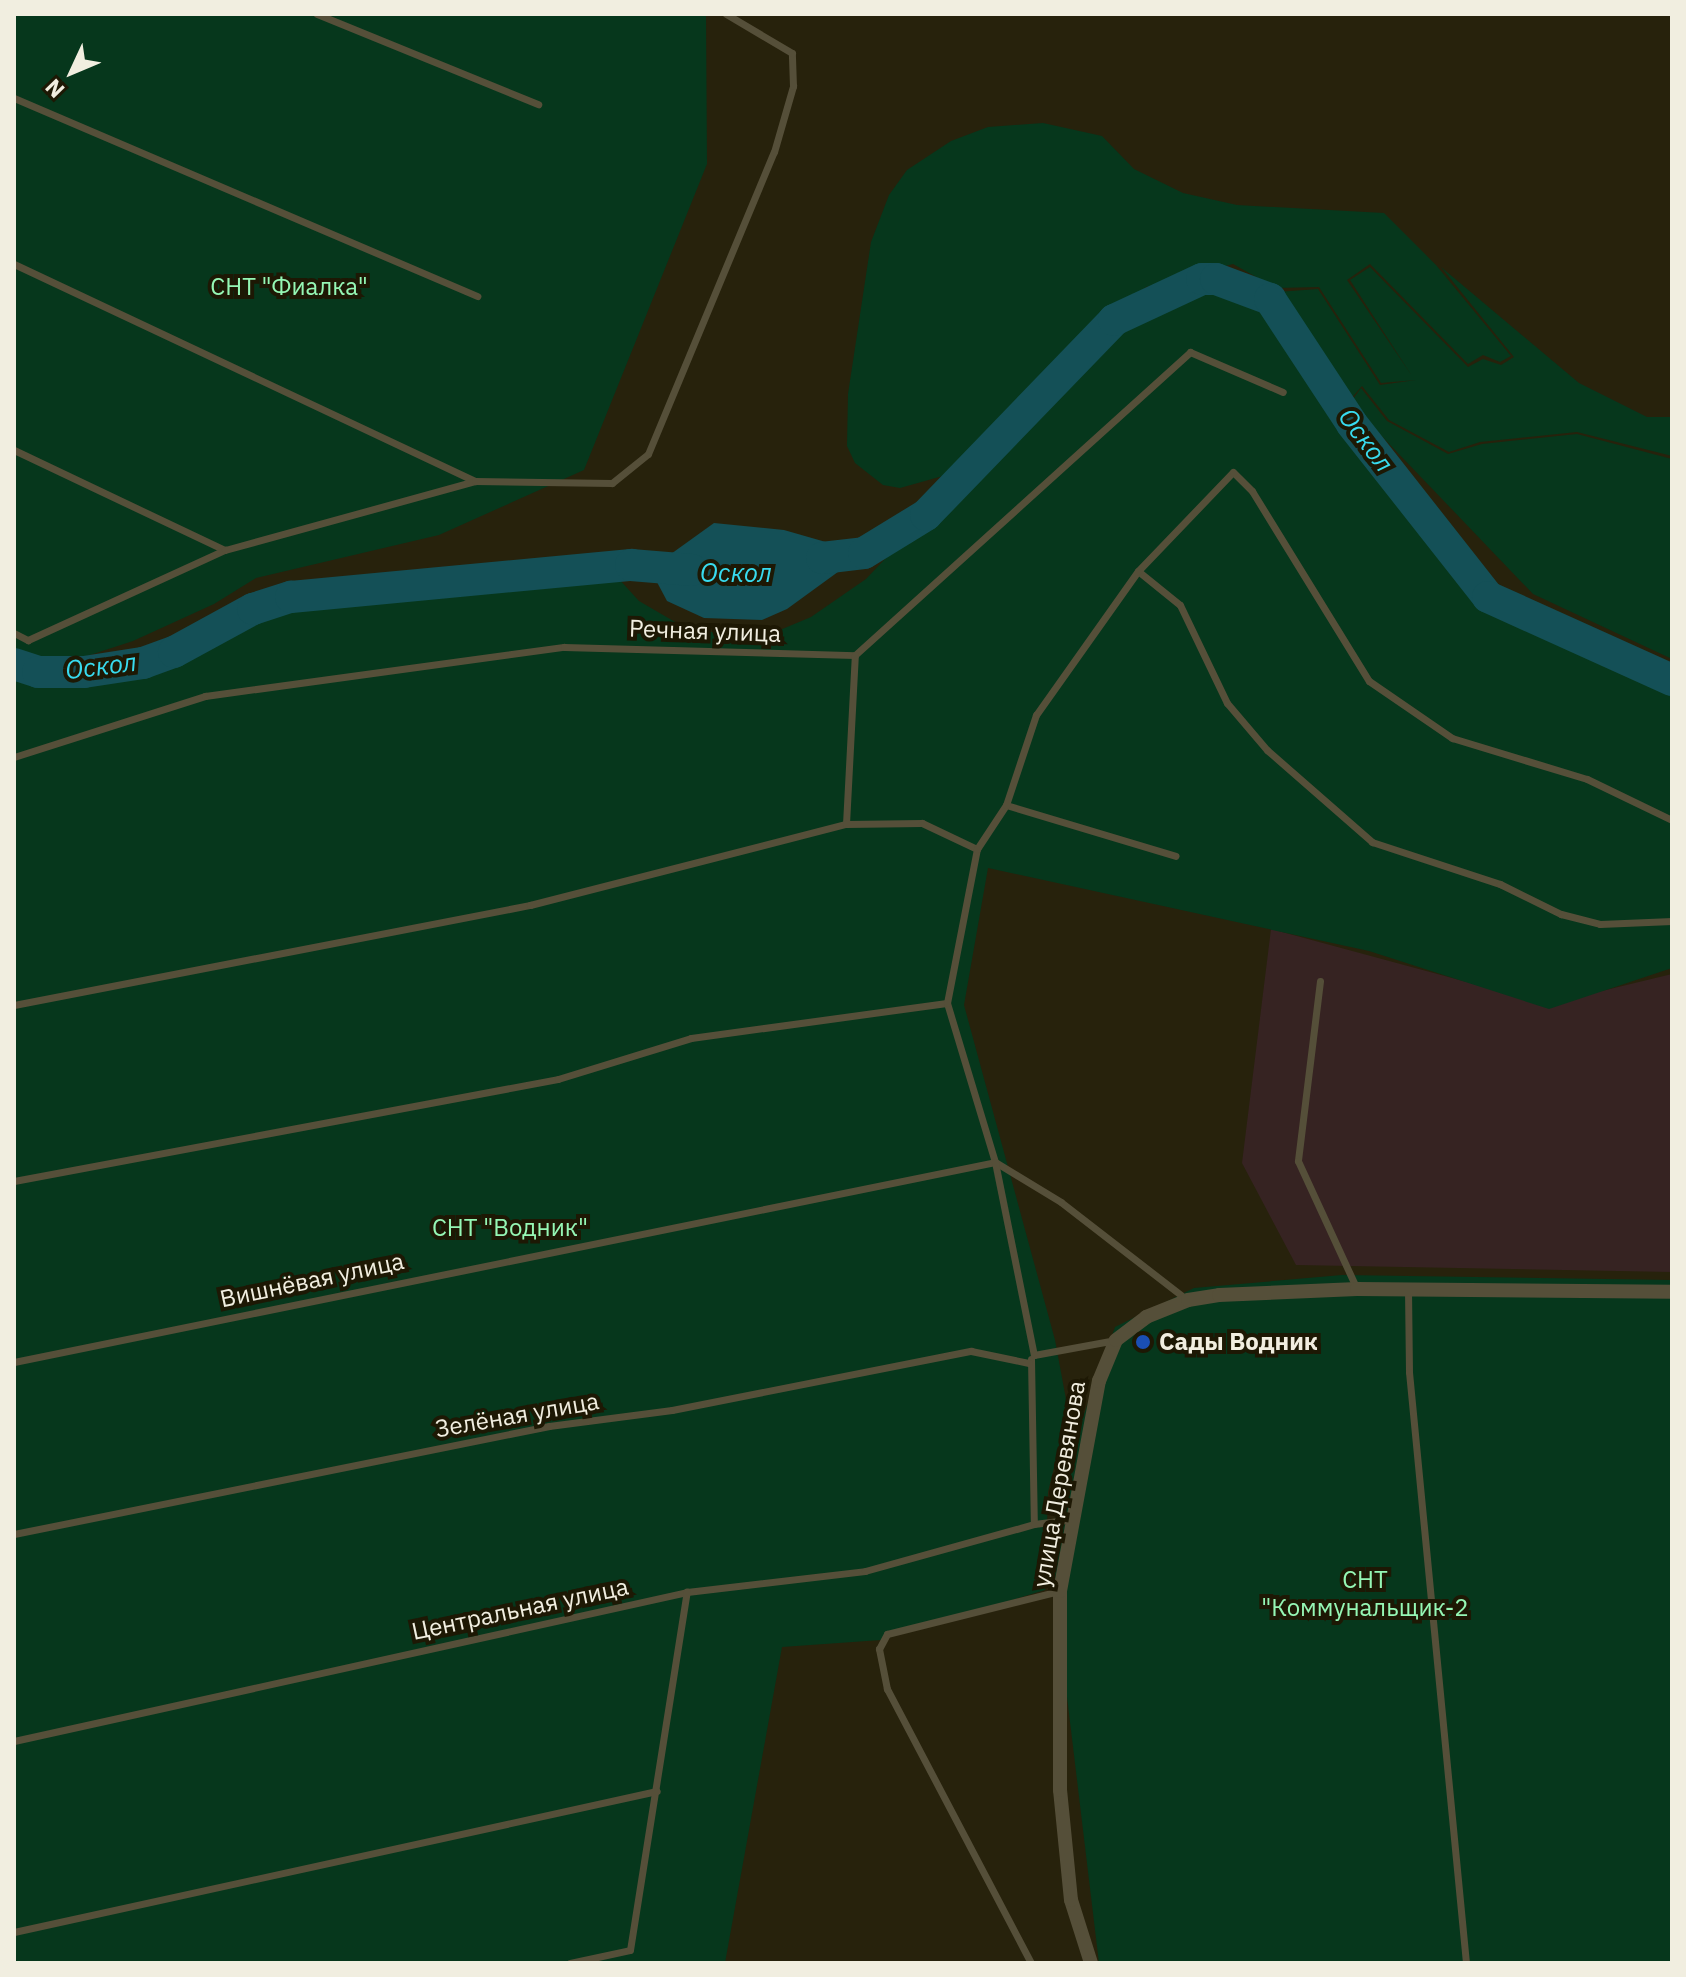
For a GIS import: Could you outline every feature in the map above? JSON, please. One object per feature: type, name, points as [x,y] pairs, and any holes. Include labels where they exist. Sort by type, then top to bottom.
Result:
[{"type":"street","points":[[1116,1340],[1146,1317],[1188,1300],[1357,1289],[1672,1292]]},
{"type":"street","name":"улица Деревянова","points":[[1091,1963],[1071,1900],[1060,1790],[1060,1591],[1069,1520],[1099,1381],[1116,1340]]},
{"type":"lane","points":[[317,14],[538,104]]},
{"type":"lane","points":[[14,633],[28,640],[225,550],[475,481],[612,483],[648,454],[774,152],[793,86],[792,53],[726,14]]},
{"type":"lane","points":[[14,98],[477,296]]},
{"type":"lane","points":[[14,264],[475,481]]},
{"type":"lane","points":[[846,824],[855,655],[1190,352],[1283,392]]},
{"type":"lane","points":[[14,450],[225,550]]},
{"type":"lane","points":[[1034,1524],[1029,1363],[1034,1355],[995,1162],[947,1003],[977,849],[1006,805],[1036,715],[1138,571],[1233,472],[1252,491],[1369,681],[1452,738],[1587,779],[1672,820]]},
{"type":"lane","points":[[1138,571],[1180,605],[1227,703],[1267,750],[1372,842],[1500,884],[1561,914],[1600,924],[1672,921]]},
{"type":"lane","name":"Речная улица","points":[[14,757],[205,696],[564,647],[855,655]]},
{"type":"lane","points":[[1006,805],[1176,856]]},
{"type":"lane","points":[[14,1005],[530,905],[846,824],[922,823],[977,849]]},
{"type":"lane","points":[[1320,981],[1298,1161],[1357,1289]]},
{"type":"lane","points":[[14,1181],[558,1079],[691,1038],[947,1003]]},
{"type":"lane","points":[[995,1162],[1061,1202],[1188,1300]]},
{"type":"lane","name":"Вишнёвая улица","points":[[14,1362],[995,1162]]},
{"type":"lane","points":[[1408,1290],[1409,1372],[1466,1963]]},
{"type":"lane","points":[[1034,1355],[1116,1340]]},
{"type":"lane","name":"Зелёная улица","points":[[14,1534],[549,1426],[672,1410],[971,1351],[1029,1363]]},
{"type":"lane","name":"Центральная улица","points":[[14,1741],[687,1592],[865,1571],[1034,1524],[1069,1520]]},
{"type":"lane","points":[[1031,1963],[887,1689],[879,1649],[887,1634],[1060,1591]]},
{"type":"lane","points":[[570,1963],[630,1950],[687,1592]]},
{"type":"lane","points":[[14,1932],[657,1791]]},
{"type":"shaded area","points":[[1271,929],[1548,1004],[1672,974],[1672,1272],[1296,1265],[1242,1163]]},
{"type":"green space","name":"СНТ \"Фиалка\"","points":[[14,14],[706,14],[707,164],[584,470],[439,535],[256,578],[214,604],[133,641],[38,672],[14,664]]},
{"type":"green space","points":[[1043,123],[1102,136],[1134,169],[1183,193],[1237,205],[1384,213],[1436,265],[1511,356],[1500,362],[1483,355],[1468,364],[1370,264],[1347,280],[1412,376],[1350,280],[1370,267],[1468,367],[1483,359],[1501,365],[1514,357],[1441,267],[1579,383],[1647,417],[1672,417],[1672,456],[1577,432],[1480,442],[1449,452],[1389,420],[1362,386],[1348,402],[1277,292],[1318,289],[1380,385],[1416,380],[1381,383],[1319,287],[1276,288],[1233,264],[1146,287],[1035,382],[988,448],[957,472],[900,488],[883,485],[855,463],[847,446],[848,394],[871,242],[889,195],[907,170],[951,141],[988,127]]},
{"type":"green space","name":"СНТ \"Водник\"","points":[[1202,290],[1225,290],[1270,319],[1345,428],[1482,606],[1672,693],[1672,968],[1549,1009],[1369,951],[988,868],[964,1005],[1055,1340],[1068,1410],[1048,1492],[1045,1590],[881,1640],[782,1647],[725,1963],[14,1963],[14,679],[35,687],[143,676],[293,607],[430,591],[619,579],[639,601],[682,626],[747,639],[780,630],[811,617],[866,579],[903,540],[952,510],[1123,333]]},
{"type":"green space","points":[[1361,388],[1387,421],[1448,454],[1482,444],[1577,434],[1672,459],[1672,659],[1533,594],[1350,403]]},
{"type":"green space","name":"СНТ \"Коммунальщик-2","points":[[1342,1275],[1672,1280],[1672,1963],[1099,1963],[1055,1597],[1056,1493],[1115,1327],[1194,1288]]},
{"type":"water","name":"Оскол","points":[[714,523],[784,530],[864,553],[787,609],[762,620],[704,618],[667,601],[650,569]]},
{"type":"waterway","name":"Оскол","points":[[822,558],[864,553],[926,515],[1114,320],[1202,279],[1216,279],[1270,299],[1352,424],[1488,597],[1672,680]]},
{"type":"waterway","name":"Оскол","points":[[14,664],[38,672],[84,672],[143,663],[174,652],[253,609],[291,597],[631,565],[692,570]]},
{"type":"place","name":"Сады Водник","points":[[1143,1342]]}]
